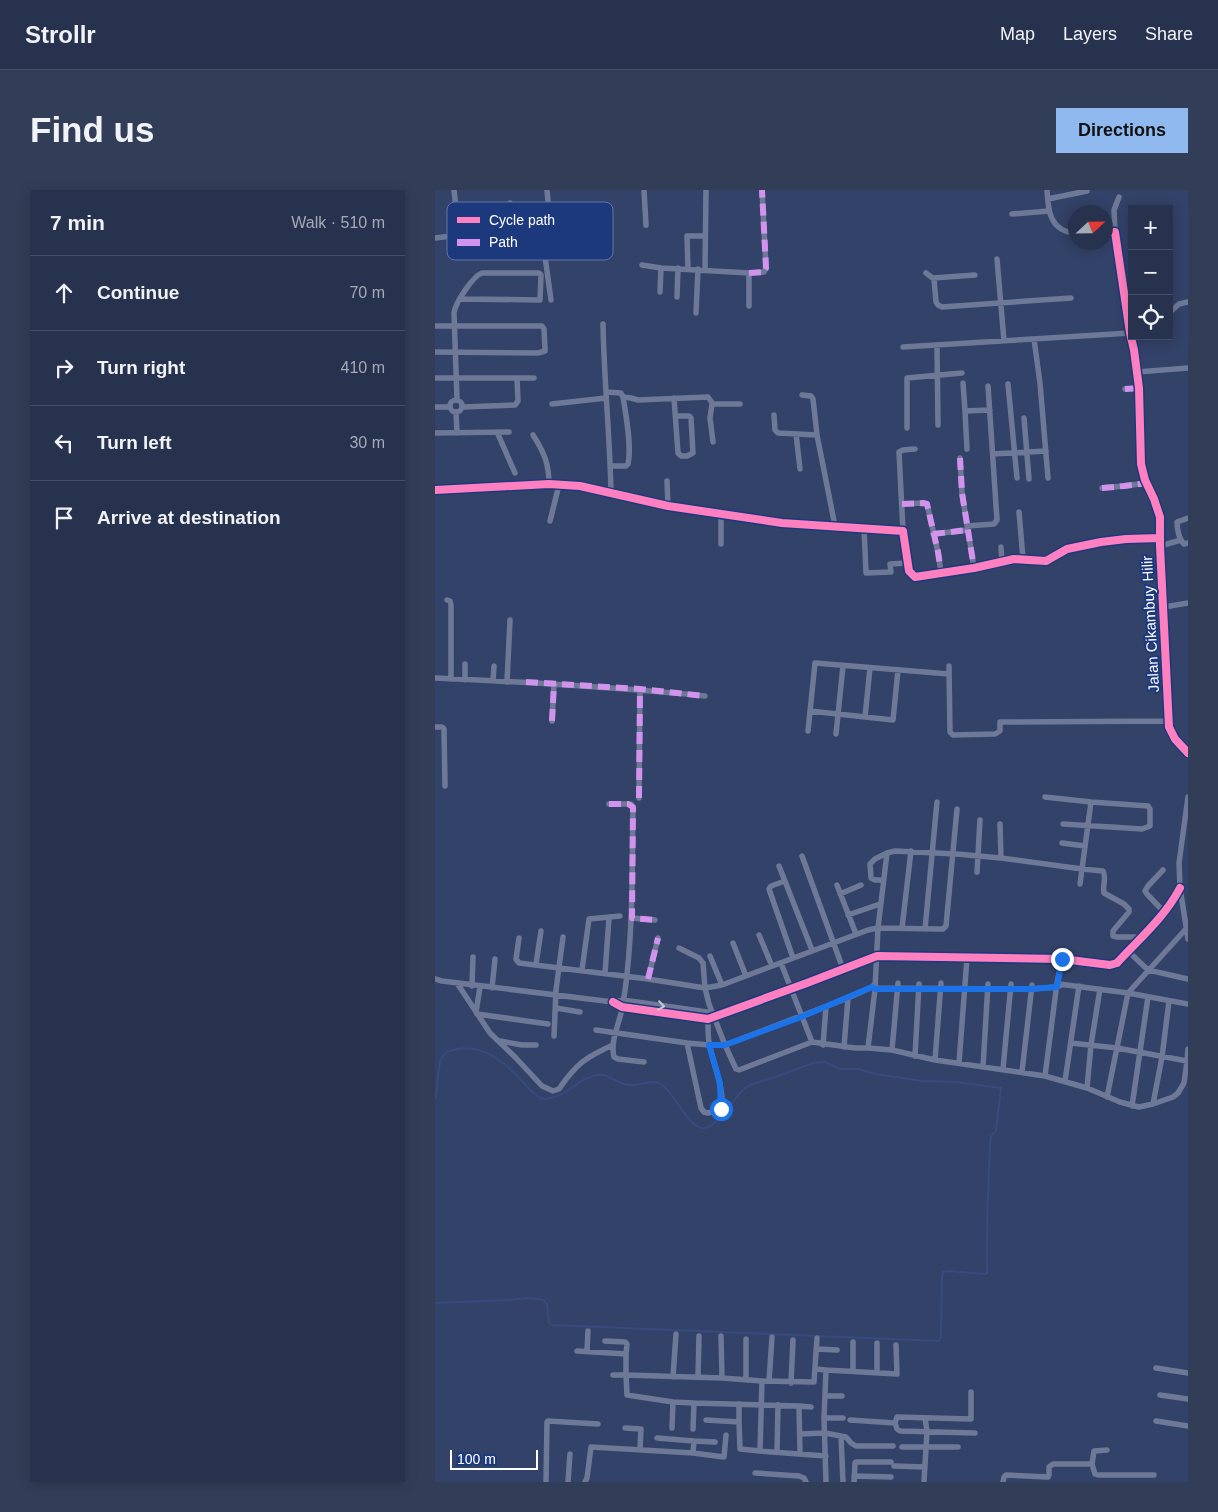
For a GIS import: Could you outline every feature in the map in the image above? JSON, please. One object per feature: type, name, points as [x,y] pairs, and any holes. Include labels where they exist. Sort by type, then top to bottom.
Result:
[{"type":"street","points":[[547,190],[548,201]]},
{"type":"street","points":[[644,190],[646,225]]},
{"type":"street","points":[[696,313],[705,236],[706,190]]},
{"type":"street","points":[[643,265],[749,274],[763,272],[766,268],[762,190]]},
{"type":"street","points":[[1047,190],[1052,220],[1068,231]]},
{"type":"street","points":[[1048,199],[1087,191]]},
{"type":"street","name":"Jalan Cikambuy Hilir","points":[[1119,197],[1114,210],[1115,232],[1128,310]]},
{"type":"street","points":[[1012,214],[1049,210]]},
{"type":"street","points":[[688,269],[687,236],[705,236]]},
{"type":"street","points":[[997,259],[1004,341]]},
{"type":"street","points":[[545,260],[551,300]]},
{"type":"street","points":[[660,292],[661,268]]},
{"type":"street","points":[[677,298],[678,268]]},
{"type":"street","points":[[460,299],[541,300],[541,275],[539,273],[482,273],[476,276],[460,299],[455,309],[454,325],[457,399],[462,403],[463,407]]},
{"type":"street","points":[[926,273],[933,278],[975,275]]},
{"type":"street","points":[[749,274],[749,306]]},
{"type":"street","points":[[933,278],[936,302],[940,307],[1071,298]]},
{"type":"street","points":[[1173,309],[1179,304],[1188,302]]},
{"type":"street","points":[[603,324],[611,493]]},
{"type":"street","points":[[435,326],[539,326],[545,329],[545,350],[543,352],[435,352]]},
{"type":"street","points":[[903,347],[1128,333]]},
{"type":"street","points":[[1034,339],[1048,478]]},
{"type":"street","name":"Jalan Cikambuy Hilir","points":[[1132,340],[1139,388],[1141,459],[1143,471],[1160,516],[1168,721],[1175,739],[1188,753]]},
{"type":"street","points":[[937,345],[938,425]]},
{"type":"street","points":[[1137,372],[1188,368]]},
{"type":"street","points":[[907,428],[906,380],[908,378],[962,373]]},
{"type":"street","points":[[435,378],[534,378]]},
{"type":"street","points":[[450,407],[452,411],[456,412],[461,411],[463,407],[515,406],[518,401],[517,378]]},
{"type":"street","points":[[963,383],[967,449]]},
{"type":"street","points":[[1008,384],[1017,478]]},
{"type":"street","points":[[933,534],[997,522],[988,386]]},
{"type":"street","points":[[1125,389],[1139,388]]},
{"type":"street","points":[[552,404],[621,393],[628,430],[629,459],[626,466],[611,466]]},
{"type":"street","points":[[802,395],[813,397],[817,435],[835,526]]},
{"type":"street","points":[[623,397],[638,400],[708,397],[712,404],[710,418],[713,442]]},
{"type":"street","points":[[674,398],[675,416],[678,453],[681,456],[687,456],[693,453],[691,418],[689,416],[675,416]]},
{"type":"street","points":[[450,407],[452,401],[457,399]]},
{"type":"street","points":[[712,404],[740,404]]},
{"type":"street","points":[[435,407],[450,407]]},
{"type":"street","points":[[965,411],[990,410]]},
{"type":"street","points":[[456,412],[457,433]]},
{"type":"street","points":[[774,415],[775,430],[778,433],[817,435]]},
{"type":"street","points":[[1023,418],[1029,479]]},
{"type":"street","points":[[497,432],[515,473]]},
{"type":"street","points":[[435,433],[509,432]]},
{"type":"street","points":[[796,434],[800,469]]},
{"type":"street","points":[[533,435],[548,465],[549,484]]},
{"type":"street","points":[[915,449],[899,452],[903,531],[907,563],[909,571],[915,577],[1011,560],[1046,561],[1067,549],[1121,539],[1160,538]]},
{"type":"street","points":[[993,454],[1046,451]]},
{"type":"street","points":[[960,458],[962,493],[974,568]]},
{"type":"street","points":[[667,481],[668,506]]},
{"type":"street","points":[[1101,488],[1147,483]]},
{"type":"street","points":[[435,490],[549,484],[579,486],[668,506],[782,523],[903,531]]},
{"type":"street","points":[[550,521],[559,485]]},
{"type":"street","points":[[902,504],[923,502],[927,504],[939,552],[941,572]]},
{"type":"street","points":[[1019,512],[1023,559]]},
{"type":"street","points":[[721,514],[721,544]]},
{"type":"street","points":[[1188,518],[1178,519],[1177,527],[1181,540],[1185,544],[1188,543]]},
{"type":"street","points":[[864,528],[866,573],[891,572],[890,564],[907,563]]},
{"type":"street","points":[[1160,546],[1181,540]]},
{"type":"street","points":[[1001,548],[1001,563]]},
{"type":"street","points":[[447,600],[450,601],[451,607],[451,679]]},
{"type":"street","points":[[1164,606],[1188,603]]},
{"type":"street","points":[[507,682],[510,620]]},
{"type":"street","points":[[808,730],[815,663],[949,674]]},
{"type":"street","points":[[465,664],[465,680]]},
{"type":"street","points":[[493,681],[494,666]]},
{"type":"street","points":[[836,734],[843,666]]},
{"type":"street","points":[[949,666],[950,732],[953,735],[995,734],[1000,731],[1000,722],[1168,721]]},
{"type":"street","points":[[865,717],[870,668]]},
{"type":"street","points":[[810,711],[893,720],[898,670]]},
{"type":"street","points":[[435,678],[640,689],[705,696]]},
{"type":"street","points":[[552,721],[554,684]]},
{"type":"street","points":[[639,798],[640,689]]},
{"type":"street","points":[[435,727],[442,727],[444,730],[445,786]]},
{"type":"street","points":[[1045,797],[1148,806],[1150,809],[1150,826],[1142,829],[1063,824]]},
{"type":"street","points":[[1188,797],[1179,863],[1179,888],[1188,939]]},
{"type":"street","points":[[925,929],[937,802]]},
{"type":"street","points":[[1080,884],[1091,802]]},
{"type":"street","points":[[609,804],[629,804],[633,807],[632,918],[627,976],[613,1046],[613,1056],[616,1059],[644,1062]]},
{"type":"street","points":[[519,938],[517,962],[705,988],[722,985],[868,930],[878,928],[943,929],[946,926],[957,809]]},
{"type":"street","points":[[977,872],[981,820]]},
{"type":"street","points":[[1000,824],[1001,858]]},
{"type":"street","points":[[1063,843],[1085,846]]},
{"type":"street","points":[[883,880],[872,879],[870,864],[875,859],[895,851],[1001,858],[1103,872],[1105,875],[1104,893],[1124,904],[1129,909],[1129,912],[1113,931],[1113,936],[1116,938],[1141,937]]},
{"type":"street","points":[[902,928],[911,851]]},
{"type":"street","points":[[868,1048],[880,904],[887,853]]},
{"type":"street","points":[[802,856],[843,969]]},
{"type":"street","points":[[779,866],[812,950]]},
{"type":"street","points":[[1163,870],[1145,891],[1164,912]]},
{"type":"street","points":[[785,882],[771,886],[769,889],[793,958]]},
{"type":"street","points":[[840,894],[861,884]]},
{"type":"street","points":[[837,885],[855,934]]},
{"type":"street","points":[[613,1002],[622,1007],[712,1015],[791,989],[877,956],[1062,959],[1110,965],[1117,963],[1164,912],[1179,888]]},
{"type":"street","points":[[848,915],[880,904]]},
{"type":"street","points":[[581,970],[589,919],[620,916]]},
{"type":"street","points":[[605,973],[609,918]]},
{"type":"street","points":[[632,918],[655,920]]},
{"type":"street","points":[[1107,1097],[1128,993],[1185,930]]},
{"type":"street","points":[[536,964],[541,931]]},
{"type":"street","points":[[759,935],[772,966]]},
{"type":"street","points":[[555,1036],[558,967],[563,937]]},
{"type":"street","points":[[648,979],[658,938]]},
{"type":"street","points":[[733,943],[746,976]]},
{"type":"street","points":[[679,948],[699,958],[703,963],[705,988],[712,1015],[735,1068],[739,1070],[812,1042],[823,1045],[892,1050],[935,1060],[1045,1076],[1087,1088],[1132,1106],[1144,1107],[1173,1097],[1178,1093],[1184,1083],[1188,1049]]},
{"type":"street","points":[[1128,951],[1149,970],[1188,979]]},
{"type":"street","points":[[710,956],[722,985]]},
{"type":"street","points":[[473,957],[473,986]]},
{"type":"street","points":[[959,1063],[967,958]]},
{"type":"street","points":[[491,988],[495,959]]},
{"type":"street","points":[[1045,1076],[1062,959]]},
{"type":"street","points":[[781,962],[812,1042]]},
{"type":"street","points":[[435,979],[480,987],[556,996],[613,1002],[623,1000],[712,1015]]},
{"type":"street","points":[[435,984],[442,981]]},
{"type":"street","points":[[457,983],[490,1033],[500,1041],[541,1086],[553,1091],[559,1089],[574,1068],[581,1062],[613,1046]]},
{"type":"street","points":[[892,1050],[898,986]]},
{"type":"street","points":[[915,1056],[918,986]]},
{"type":"street","points":[[935,1060],[940,986]]},
{"type":"street","points":[[983,1067],[988,986]]},
{"type":"street","points":[[1065,1081],[1079,986]]},
{"type":"street","points":[[596,1030],[687,1043],[725,1045],[874,987],[1079,986],[1188,1004]]},
{"type":"street","points":[[477,1013],[480,987]]},
{"type":"street","points":[[1003,1069],[1011,987]]},
{"type":"street","points":[[1023,1072],[1031,987]]},
{"type":"street","points":[[1087,1088],[1091,1045],[1100,989]]},
{"type":"street","points":[[1132,1106],[1148,997]]},
{"type":"street","points":[[844,1046],[848,998]]},
{"type":"street","points":[[1153,1104],[1162,1057],[1169,1001]]},
{"type":"street","points":[[823,1045],[826,1007]]},
{"type":"street","points":[[556,1008],[580,1012]]},
{"type":"street","points":[[477,1013],[548,1024]]},
{"type":"street","points":[[687,1043],[701,1108],[704,1112],[708,1113],[720,1110],[722,1106],[720,1083],[709,1045],[712,1015]]},
{"type":"street","points":[[500,1041],[522,1045],[536,1045]]},
{"type":"street","points":[[1071,1043],[1117,1048],[1187,1061]]},
{"type":"street","points":[[587,1351],[588,1331]]},
{"type":"street","points":[[673,1377],[676,1334]]},
{"type":"street","points":[[698,1377],[699,1336]]},
{"type":"street","points":[[721,1336],[722,1378]]},
{"type":"street","points":[[769,1381],[772,1337]]},
{"type":"street","points":[[746,1338],[746,1380]]},
{"type":"street","points":[[613,1375],[814,1383],[817,1338]]},
{"type":"street","points":[[791,1383],[793,1340]]},
{"type":"street","points":[[605,1341],[625,1342],[627,1344],[627,1395],[673,1402],[811,1407]]},
{"type":"street","points":[[853,1342],[853,1371]]},
{"type":"street","points":[[877,1343],[877,1372]]},
{"type":"street","points":[[816,1369],[897,1374],[896,1345]]},
{"type":"street","points":[[816,1349],[837,1350]]},
{"type":"street","points":[[577,1351],[626,1354]]},
{"type":"street","points":[[1156,1368],[1188,1373]]},
{"type":"street","points":[[826,1370],[824,1418],[826,1482]]},
{"type":"street","points":[[760,1451],[762,1381]]},
{"type":"street","points":[[971,1392],[971,1419],[897,1418],[895,1423],[898,1431],[975,1432]]},
{"type":"street","points":[[1160,1395],[1188,1399]]},
{"type":"street","points":[[825,1396],[842,1396]]},
{"type":"street","points":[[672,1428],[673,1402]]},
{"type":"street","points":[[693,1429],[694,1402]]},
{"type":"street","points":[[739,1404],[740,1449],[826,1456]]},
{"type":"street","points":[[777,1452],[778,1405]]},
{"type":"street","points":[[799,1406],[800,1453]]},
{"type":"street","points":[[824,1418],[895,1423]]},
{"type":"street","points":[[924,1482],[927,1431],[925,1418]]},
{"type":"street","points":[[706,1420],[739,1422]]},
{"type":"street","points":[[1156,1421],[1188,1426]]},
{"type":"street","points":[[546,1482],[547,1422],[598,1424]]},
{"type":"street","points":[[625,1428],[641,1429],[640,1450]]},
{"type":"street","points":[[800,1434],[825,1433],[841,1436],[849,1439],[856,1446],[893,1446]]},
{"type":"street","points":[[585,1482],[591,1447],[693,1453],[724,1457],[726,1435]]},
{"type":"street","points":[[841,1436],[843,1482]]},
{"type":"street","points":[[657,1438],[715,1442]]},
{"type":"street","points":[[693,1453],[694,1441]]},
{"type":"street","points":[[902,1448],[958,1448]]},
{"type":"street","points":[[1107,1450],[1094,1451],[1092,1464],[1096,1475],[1116,1479],[1154,1475]]},
{"type":"street","points":[[568,1482],[570,1454]]},
{"type":"street","points":[[891,1477],[854,1479],[854,1465],[856,1462],[925,1467]]},
{"type":"street","points":[[1003,1482],[1005,1475],[1048,1477],[1049,1467],[1053,1464],[1092,1464]]},
{"type":"street","points":[[755,1473],[799,1476],[804,1478],[806,1482]]},
{"type":"waterway","points":[[435,1098],[439,1066],[443,1055],[447,1052],[468,1048],[478,1050],[497,1059],[543,1099],[559,1095],[585,1079],[596,1075],[607,1076],[620,1083],[632,1085],[651,1082],[661,1084],[671,1094],[691,1122],[702,1128],[713,1124],[748,1086],[813,1063],[825,1062],[840,1069],[859,1069],[875,1074],[922,1081],[956,1082],[1001,1088],[996,1131],[991,1136],[990,1148],[987,1273],[943,1272],[941,1336],[939,1341],[551,1325],[547,1304],[540,1299],[435,1303]]},
{"type":"marked path","points":[[749,273],[764,272],[766,268],[762,190]]},
{"type":"marked path","points":[[1125,389],[1139,388]]},
{"type":"marked path","points":[[960,458],[962,493],[974,568]]},
{"type":"marked path","points":[[1102,488],[1147,483]]},
{"type":"marked path","points":[[902,504],[927,504],[941,572]]},
{"type":"marked path","points":[[933,534],[968,530]]},
{"type":"marked path","points":[[526,682],[640,689],[705,696]]},
{"type":"marked path","points":[[552,721],[554,684]]},
{"type":"marked path","points":[[639,798],[640,689]]},
{"type":"marked path","points":[[609,804],[628,804],[633,807],[632,918],[655,920]]},
{"type":"marked path","points":[[648,979],[658,938]]},
{"type":"cycle path","points":[[1113,232],[1115,232],[1139,388],[1141,464],[1145,480],[1160,517],[1169,727],[1175,739],[1188,753]]},
{"type":"cycle path","points":[[435,490],[549,484],[580,486],[668,506],[782,523],[903,531],[909,571],[915,577],[974,568],[1014,559],[1046,561],[1067,549],[1101,542],[1160,538]]},
{"type":"cycle path","points":[[613,1002],[622,1007],[708,1019],[877,956],[1062,959],[1110,965],[1117,963],[1151,927],[1167,909],[1180,888]]},
{"type":"route","points":[[721,1109],[720,1083],[709,1045],[725,1045],[801,1017],[872,987],[875,989],[1031,989],[1057,987],[1062,959]]}]
